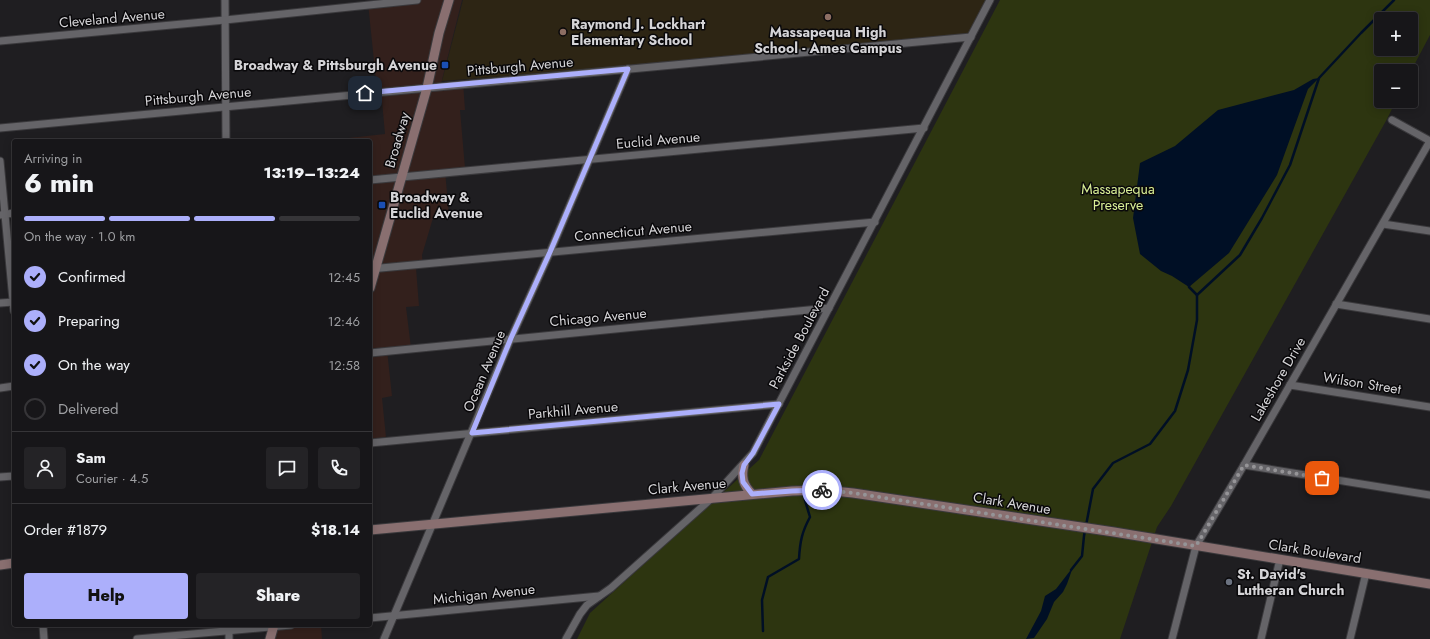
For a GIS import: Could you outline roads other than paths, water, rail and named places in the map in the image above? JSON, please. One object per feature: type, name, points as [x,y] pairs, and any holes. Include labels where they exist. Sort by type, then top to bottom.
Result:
[{"type":"street","points":[[225,0],[226,139]]},
{"type":"street","name":"Cleveland Avenue","points":[[0,41],[417,0]]},
{"type":"street","name":"Broadway","points":[[373,269],[427,88],[439,33],[449,0]]},
{"type":"street","name":"Parkside Boulevard","points":[[566,639],[580,614],[587,605],[601,596],[712,498],[744,465],[753,453],[972,37],[990,0]]},
{"type":"street","name":"Pittsburgh Avenue","points":[[0,128],[972,37]]},
{"type":"street","name":"Ocean Avenue","points":[[384,639],[511,338],[550,252],[628,69]]},
{"type":"street","points":[[1392,120],[1430,141]]},
{"type":"street","name":"Euclid Avenue","points":[[372,180],[924,128]]},
{"type":"street","name":"Lakeshore Drive","points":[[1172,639],[1196,546],[1430,141]]},
{"type":"street","points":[[0,161],[2,214],[12,287]]},
{"type":"street","points":[[2,214],[12,213]]},
{"type":"street","name":"Connecticut Avenue","points":[[373,269],[875,222]]},
{"type":"street","points":[[1383,224],[1430,231]]},
{"type":"street","points":[[0,303],[12,302]]},
{"type":"street","points":[[1336,304],[1430,319]]},
{"type":"street","name":"Chicago Avenue","points":[[372,353],[830,308]]},
{"type":"street","name":"Wilson Street","points":[[1290,385],[1430,407]]},
{"type":"street","points":[[0,388],[12,386]]},
{"type":"street","name":"Parkhill Avenue","points":[[372,443],[779,404]]},
{"type":"street","points":[[744,465],[742,473],[743,482],[752,494]]},
{"type":"street","points":[[1244,465],[1430,495]]},
{"type":"street","points":[[0,477],[12,476]]},
{"type":"street","name":"Clark Avenue","points":[[372,530],[752,494],[800,490],[824,490],[1103,530],[1196,546]]},
{"type":"street","name":"Clark Boulevard","points":[[1196,546],[1430,584]]},
{"type":"street","points":[[1261,639],[1280,559]]},
{"type":"street","points":[[0,565],[12,563]]},
{"type":"street","points":[[1350,639],[1366,573]]},
{"type":"street","name":"Michigan Avenue","points":[[372,618],[601,596]]},
{"type":"street","points":[[43,627],[44,639]]},
{"type":"street","points":[[137,639],[229,628],[252,627]]},
{"type":"street","points":[[270,639],[274,627]]},
{"type":"street","points":[[229,628],[229,639]]},
{"type":"water","points":[[1319,78],[1308,89],[1277,175],[1229,253],[1189,287],[1161,271],[1140,254],[1133,218],[1140,163],[1175,146],[1218,110],[1294,90],[1313,79]]},
{"type":"water","points":[[1073,567],[1063,592],[1054,602],[1047,619],[1034,638],[1026,639],[1041,611],[1045,596],[1056,589]]},
{"type":"waterway","points":[[1071,570],[1082,556],[1084,536],[1093,489],[1113,463],[1150,444],[1175,411],[1188,370],[1197,320],[1197,295],[1240,255],[1262,218],[1290,165],[1319,78],[1394,0]]},
{"type":"waterway","points":[[1189,285],[1189,287],[1197,295]]},
{"type":"waterway","points":[[763,631],[762,600],[768,577],[799,559],[802,537],[810,517],[804,497]]},
{"type":"place","name":"Massapequa High School - Ames Campus","points":[[828,17]]},
{"type":"place","name":"Raymond J. Lockhart Elementary School","points":[[563,32]]},
{"type":"place","name":"Broadway & Pittsburgh Avenue","points":[[445,65]]},
{"type":"place","name":"Broadway & Euclid Avenue","points":[[382,205]]},
{"type":"place","name":"St. David's Lutheran Church","points":[[1229,582]]},
{"type":"park label","name":"Massapequa Preserve","points":[[1118,198]]}]
